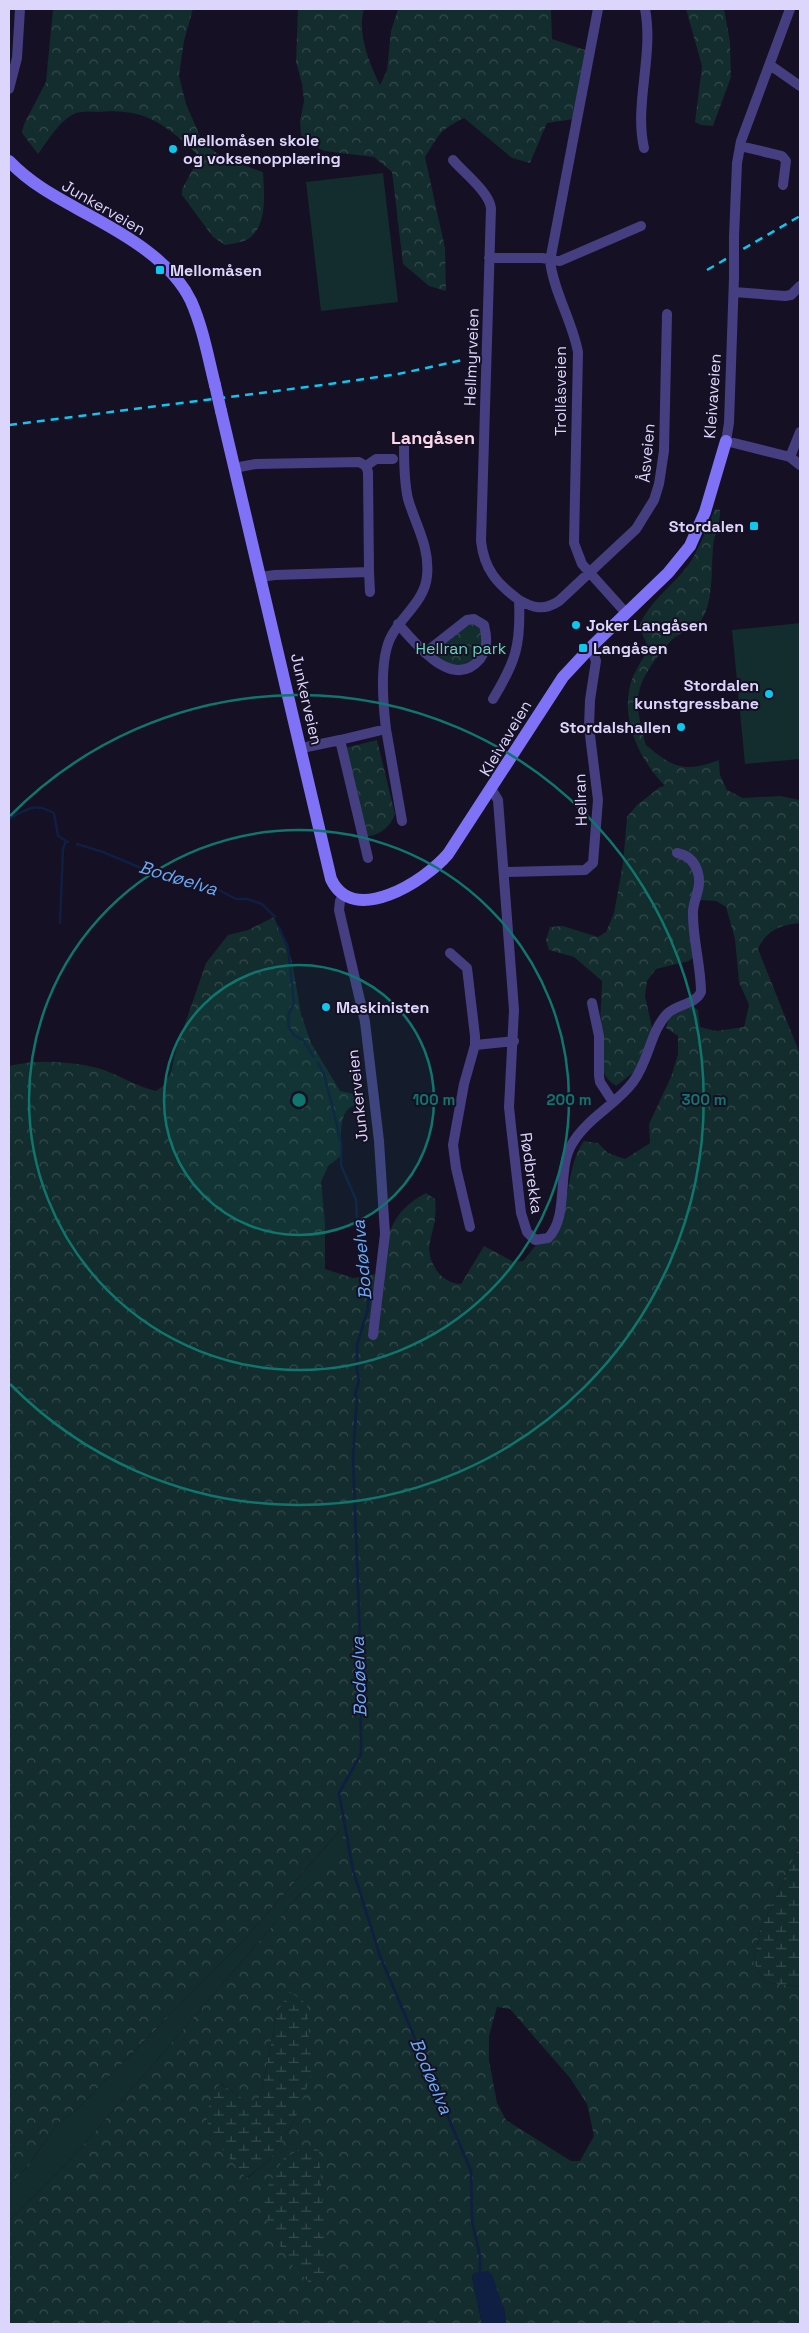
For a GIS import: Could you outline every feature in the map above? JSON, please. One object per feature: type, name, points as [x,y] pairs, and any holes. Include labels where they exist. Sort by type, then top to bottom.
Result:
[{"type":"street","points":[[9,89],[17,58],[20,9]]},
{"type":"street","name":"Trollåsveien","points":[[598,9],[550,261],[555,287],[578,352],[572,523],[576,554],[590,574],[626,613]]},
{"type":"street","points":[[644,148],[642,128],[648,36],[645,9]]},
{"type":"street","name":"Kleivaveien","points":[[343,896],[365,898],[387,896],[405,889],[424,878],[448,854],[492,790],[563,677],[591,647],[668,573],[690,546],[706,512],[726,441],[729,423],[736,163],[740,146],[790,9]]},
{"type":"street","points":[[770,65],[800,86]]},
{"type":"street","points":[[740,146],[782,156],[786,161],[783,185]]},
{"type":"street","name":"Hellmyrveien","points":[[453,160],[484,192],[490,202],[481,541],[482,553],[491,574],[506,590],[519,600]]},
{"type":"street","name":"Junkerveien","points":[[9,161],[46,192],[137,243],[173,276],[190,300],[202,329],[302,748],[331,879],[336,889],[343,896],[340,900],[339,910],[366,1030],[378,1129],[384,1234],[373,1334]]},
{"type":"street","points":[[489,258],[542,258],[550,261],[560,261],[641,226]]},
{"type":"street","points":[[734,292],[785,296],[790,295],[800,286]]},
{"type":"street","name":"Åsveien","points":[[519,600],[532,606],[548,608],[567,595],[636,529],[654,500],[660,484],[664,451],[667,314]]},
{"type":"street","points":[[790,457],[800,432]]},
{"type":"street","points":[[726,441],[790,457],[800,465]]},
{"type":"street","points":[[402,822],[386,729],[383,676],[390,637],[422,593],[427,579],[428,561],[426,545],[408,496],[404,475],[404,446]]},
{"type":"street","points":[[366,466],[376,459],[393,459]]},
{"type":"street","points":[[234,468],[260,464],[359,462],[366,466],[368,472],[370,592]]},
{"type":"street","points":[[261,577],[275,574],[369,572]]},
{"type":"street","points":[[493,699],[517,652],[520,623],[519,600]]},
{"type":"street","points":[[398,624],[425,653],[440,665],[453,669],[475,664],[481,657],[486,645],[487,635],[484,625],[474,619],[466,620],[425,653]]},
{"type":"street","name":"Hellran","points":[[505,872],[585,870],[593,863],[598,800],[589,727],[590,700],[596,661],[591,647]]},
{"type":"street","points":[[302,748],[386,729]]},
{"type":"street","points":[[340,740],[368,858]]},
{"type":"street","name":"Rødbrekka","points":[[492,790],[498,800],[505,872],[514,1010],[514,1041],[510,1086],[511,1126],[523,1223],[530,1237],[535,1240],[548,1238],[556,1228],[566,1158],[571,1145],[579,1134],[633,1082],[640,1072],[663,1019],[676,1007],[695,1000],[701,992],[693,913],[699,889],[698,874],[692,861],[683,854],[677,853]]},
{"type":"street","points":[[450,953],[465,964],[468,972],[475,1045],[464,1084],[453,1145],[456,1168],[470,1227]]},
{"type":"street","points":[[592,1003],[599,1036],[600,1082],[613,1102]]},
{"type":"street","points":[[475,1045],[514,1041]]},
{"type":"green space","points":[[53,9],[193,9],[184,41],[179,76],[186,104],[203,143],[225,159],[263,172],[263,210],[258,229],[252,236],[244,241],[225,245],[213,237],[182,195],[182,189],[194,167],[196,153],[173,133],[151,119],[128,112],[76,113],[63,121],[38,154],[22,133],[24,124],[46,82]]},
{"type":"green space","points":[[298,9],[364,9],[362,28],[365,48],[380,85],[387,70],[391,31],[398,9],[551,9],[552,39],[585,50],[574,119],[547,123],[530,163],[512,158],[464,118],[449,126],[440,134],[425,157],[445,248],[446,291],[429,286],[403,264],[392,172],[374,157],[324,151],[311,144],[301,135],[300,121],[304,101],[296,62]]},
{"type":"green space","points":[[686,9],[724,9],[730,42],[731,77],[713,126],[701,125],[695,122],[702,66]]},
{"type":"green space","points":[[383,173],[398,302],[321,311],[306,182]]},
{"type":"green space","points":[[715,509],[720,510],[720,514],[714,540],[710,597],[707,608],[697,625],[674,638],[655,660],[641,685],[638,707],[646,745],[664,759],[680,766],[688,767],[719,760],[720,775],[727,790],[743,798],[780,796],[800,800],[800,923],[780,927],[770,933],[758,949],[800,1054],[800,1845],[760,1930],[754,1963],[765,1982],[800,1987],[800,2324],[506,2324],[504,2308],[472,2276],[482,2324],[9,2324],[9,2221],[73,2157],[302,1892],[345,1849],[341,1829],[241,1943],[76,2110],[57,2124],[28,2166],[9,2185],[9,1066],[30,1062],[65,1062],[98,1068],[156,1091],[163,1086],[171,1073],[176,1050],[206,963],[228,935],[248,930],[274,917],[291,957],[301,1014],[311,1043],[340,1091],[358,1095],[361,1100],[345,1113],[341,1131],[341,1156],[328,1166],[321,1182],[325,1224],[325,1269],[353,1278],[383,1273],[388,1236],[392,1226],[405,1208],[426,1193],[435,1199],[436,1205],[429,1249],[430,1257],[441,1276],[454,1283],[461,1284],[484,1246],[514,1262],[523,1261],[536,1245],[556,1236],[564,1212],[574,1162],[584,1141],[598,1143],[608,1153],[625,1159],[650,1143],[649,1124],[671,1077],[678,1054],[678,1036],[666,1028],[670,1014],[693,1007],[698,1010],[700,1027],[716,1031],[744,1027],[749,1005],[739,982],[735,939],[726,907],[716,901],[701,900],[695,908],[696,955],[689,961],[656,969],[647,981],[645,996],[654,1036],[643,1065],[616,1086],[607,1078],[601,1059],[602,981],[574,957],[549,950],[546,940],[550,927],[563,926],[598,937],[606,932],[614,913],[623,863],[627,817],[637,805],[660,787],[665,786],[648,766],[631,730],[628,704],[630,685],[649,649],[639,627],[649,609],[691,561]],"holes":[[[497,2007],[510,2009],[570,2078],[587,2104],[594,2136],[580,2161],[571,2161],[506,2120],[497,2103],[489,2060],[489,2036]],[[277,2012],[297,2115],[269,2161],[247,2178],[221,2083],[253,2107],[261,2095]]]},
{"type":"green space","name":"Hellran park","points":[[470,622],[481,628],[485,640],[478,653],[466,664],[452,666],[431,654]]},
{"type":"green space","name":"Stordalen kunstgressbane","points":[[800,623],[800,759],[745,764],[732,630]]},
{"type":"green space","points":[[377,740],[395,814],[391,823],[380,833],[365,836],[345,748]]},
{"type":"green space","points":[[342,1828],[346,1849],[302,1892],[73,2157],[9,2221],[9,2185],[28,2166],[57,2124],[76,2110],[241,1943]]},
{"type":"green space","points":[[800,1845],[800,1987],[765,1982],[754,1963],[760,1930]]},
{"type":"green space","points":[[290,1992],[307,2004],[311,2075],[297,2115],[269,2161],[246,2178],[223,2150],[209,2127],[207,2120],[209,2106],[220,2083],[253,2106],[261,2095],[277,2012]]},
{"type":"green space","points":[[305,2146],[319,2150],[327,2272],[312,2285],[295,2269],[271,2232],[263,2195],[283,2159]]},
{"type":"water","points":[[488,2271],[492,2275],[504,2309],[506,2324],[482,2324],[472,2276],[474,2273]]},
{"type":"waterway","name":"Bodøelva","points":[[9,819],[31,808],[36,807],[47,810],[54,813],[58,836],[68,842]]},
{"type":"waterway","points":[[60,923],[63,849],[66,841]]},
{"type":"waterway","name":"Bodøelva","points":[[77,844],[103,852],[160,876],[212,887],[216,886],[217,889],[236,899],[247,899],[262,904],[275,917]]},
{"type":"waterway","name":"Bodøelva","points":[[279,927],[288,947],[294,1003],[288,1015],[289,1028],[294,1035],[303,1040],[314,1057]]},
{"type":"waterway","name":"Bodøelva","points":[[318,1063],[324,1074],[337,1125],[341,1144],[341,1165],[356,1200],[360,1266],[368,1297],[368,1309],[357,1345],[359,1381],[355,1394],[357,1398],[353,1456],[360,1640],[361,1754],[339,1793],[353,1870],[380,1956],[471,2171],[472,2221],[480,2256],[480,2271]]},
{"type":"railway","points":[[707,270],[800,216]]},
{"type":"railway","points":[[9,425],[323,385],[398,374],[463,360]]},
{"type":"place","name":"Mellomåsen skole og voksenopplæring","points":[[173,149]]},
{"type":"place","name":"Mellomåsen","points":[[160,270]]},
{"type":"place","name":"Stordalen","points":[[754,526]]},
{"type":"place","name":"Joker Langåsen","points":[[576,625]]},
{"type":"place","name":"Langåsen","points":[[583,648]]},
{"type":"place","name":"Stordalen kunstgressbane","points":[[769,694]]},
{"type":"place","name":"Stordalshallen","points":[[681,727]]},
{"type":"place","name":"Maskinisten","points":[[326,1007]]},
{"type":"district","name":"Langåsen","points":[[433,438]]}]
